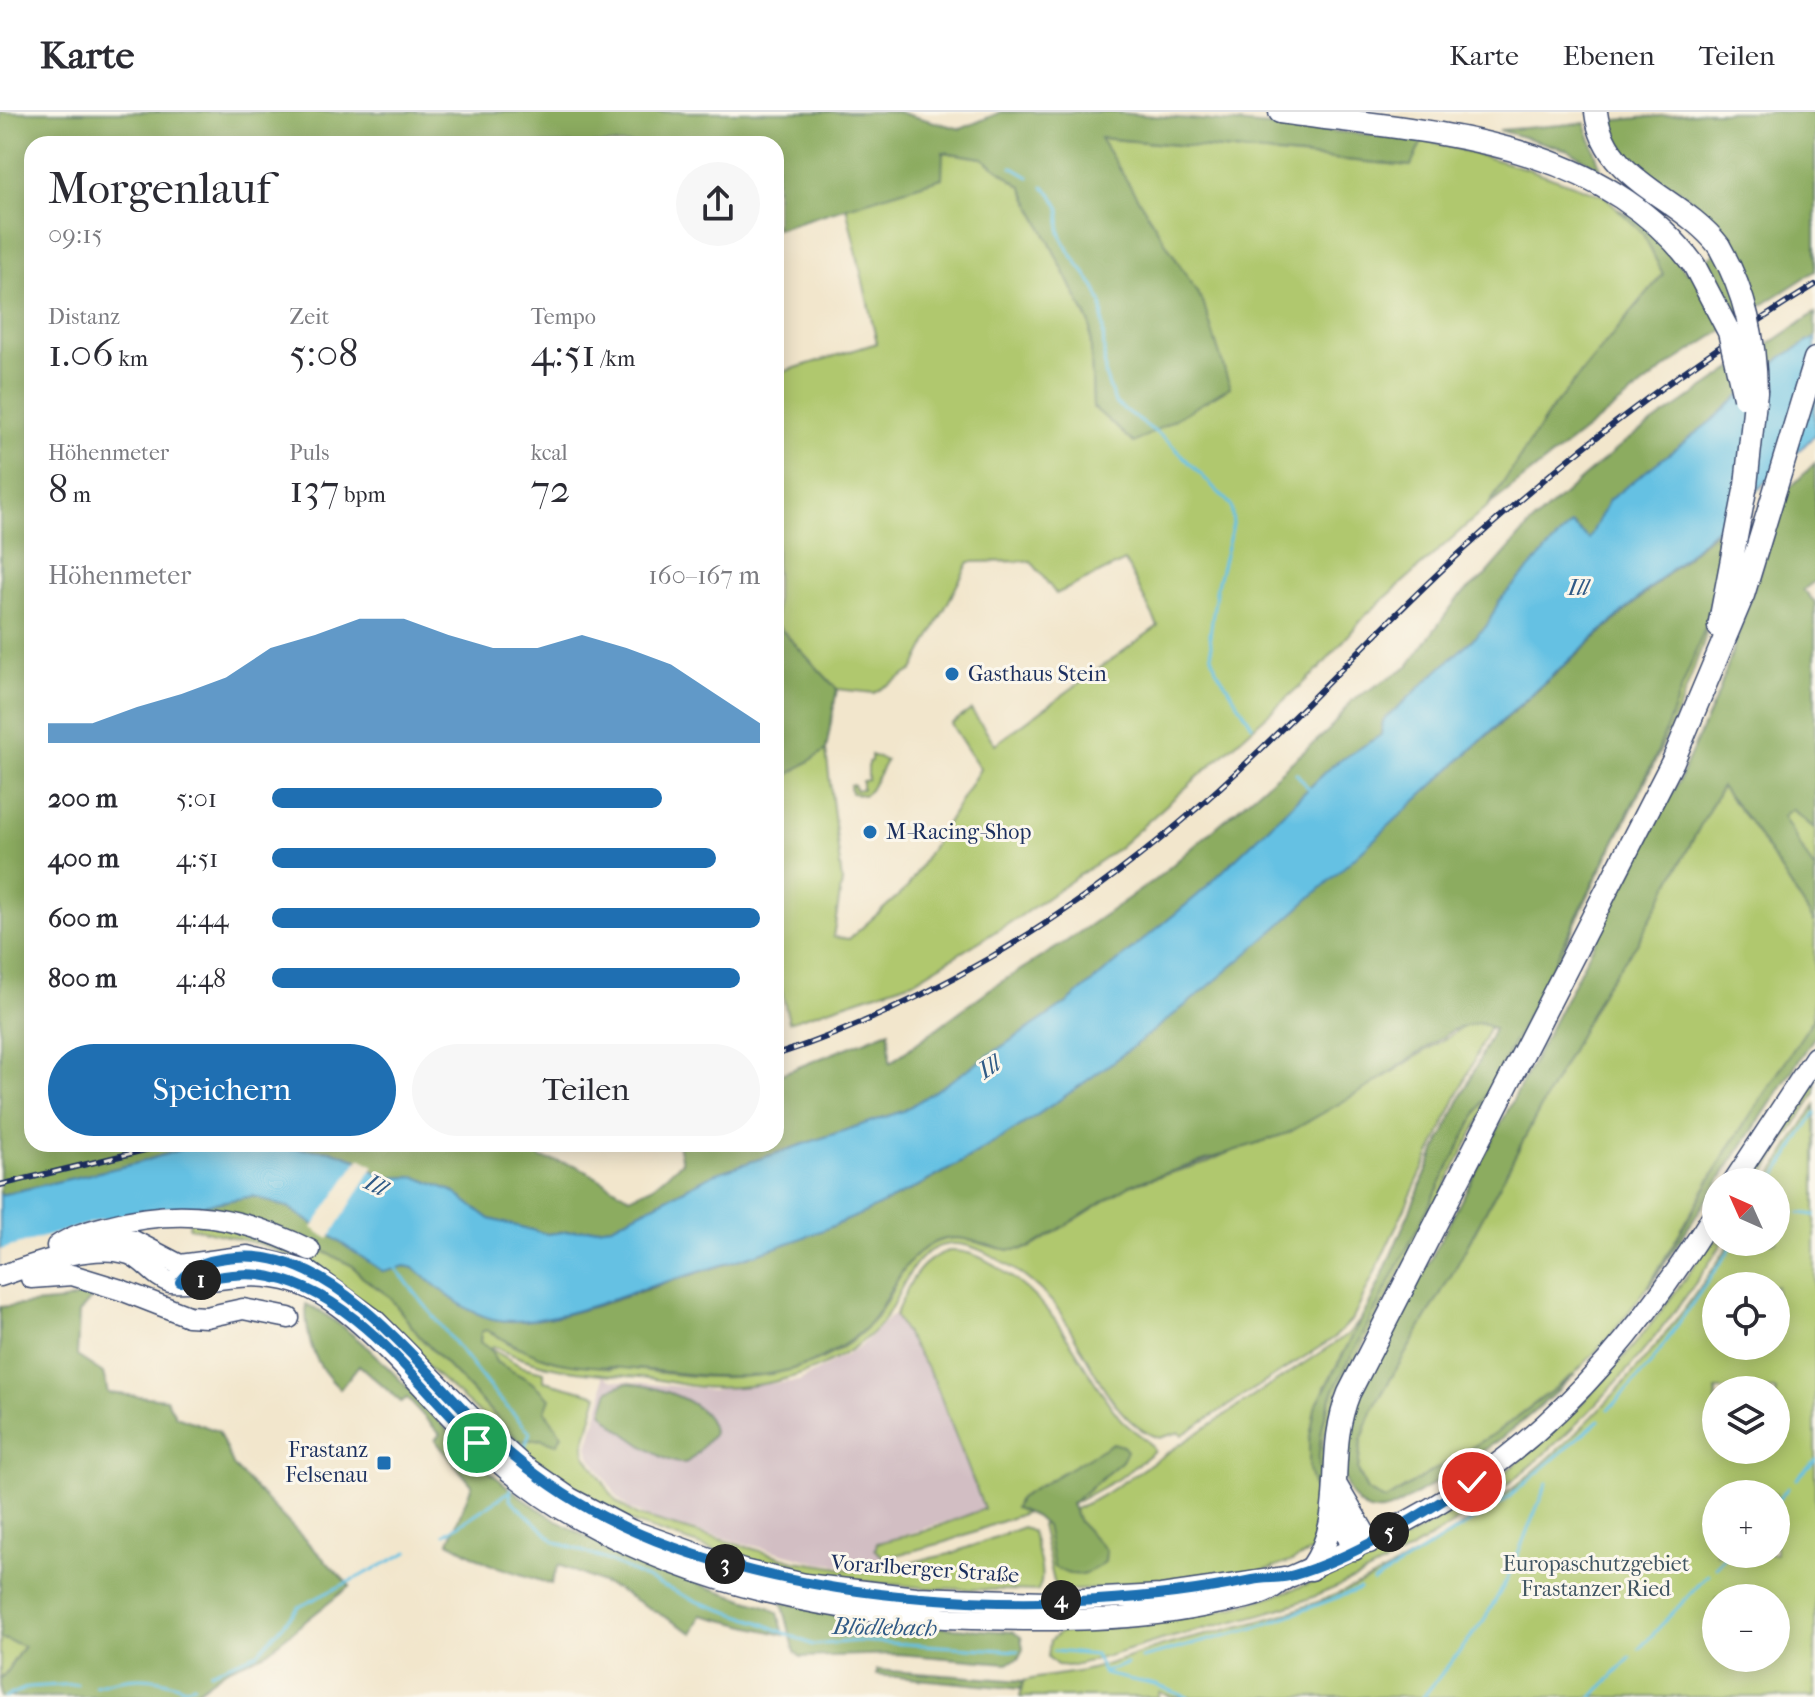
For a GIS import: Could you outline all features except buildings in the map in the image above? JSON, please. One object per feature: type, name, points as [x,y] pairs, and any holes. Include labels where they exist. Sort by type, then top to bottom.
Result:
[{"type":"highway","points":[[1280,112],[1505,147],[1566,165],[1632,201],[1659,223],[1694,265],[1729,332],[1738,363],[1750,437]]},
{"type":"highway","points":[[1596,112],[1601,136],[1617,164],[1692,216],[1719,246],[1740,285],[1751,325],[1756,392],[1746,485],[1714,660]]},
{"type":"highway","points":[[1311,1569],[1332,1530],[1337,1428],[1349,1393],[1645,819],[1697,707],[1760,545],[1815,359]]},
{"type":"highway","points":[[1334,1482],[1362,1545]]},
{"type":"highway","points":[[1334,1507],[1362,1545]]},
{"type":"main road","points":[[1742,1168],[1815,1057]]},
{"type":"main road","points":[[57,1246],[72,1236],[130,1220],[194,1213],[237,1222],[310,1250]]},
{"type":"main road","name":"Vorarlberger Straße","points":[[4,1276],[97,1252],[125,1253],[159,1265],[194,1266],[248,1256],[308,1271],[374,1319],[497,1442],[570,1498],[640,1534],[743,1570],[805,1584],[916,1597],[1045,1601],[1161,1595],[1289,1577],[1362,1545],[1472,1482],[1579,1390],[1639,1323],[1702,1231]]},
{"type":"main road","name":"Vorarlberger Straße","points":[[4,1276],[57,1246],[94,1238],[134,1241],[159,1265]]},
{"type":"main road","points":[[159,1265],[180,1282]]},
{"type":"main road","points":[[159,1265],[156,1304],[194,1266]]},
{"type":"main road","points":[[4,1276],[61,1274],[92,1279],[188,1316],[206,1317],[243,1309],[289,1318]]},
{"type":"main road","name":"Vorarlberger Straße","points":[[180,1282],[242,1274],[301,1284],[365,1330],[497,1462],[561,1509],[641,1551],[767,1592],[914,1617],[1054,1620],[1129,1617],[1216,1604],[1267,1591],[1289,1577]]},
{"type":"shaded area","points":[[891,1316],[895,1316],[934,1380],[985,1509],[878,1543],[875,1550],[885,1558],[884,1565],[863,1567],[820,1563],[655,1520],[630,1509],[619,1499],[590,1456],[588,1446],[603,1394],[603,1375],[613,1380],[712,1390],[799,1381],[859,1348]]},
{"type":"green space","points":[[0,112],[897,112],[961,129],[1001,112],[1108,112],[1423,139],[1411,166],[1100,138],[1203,302],[1230,387],[1134,443],[1093,407],[1090,324],[1022,187],[982,158],[943,152],[942,178],[784,227],[784,136],[24,136],[24,1152],[173,1152],[0,1195]]},
{"type":"green space","points":[[1704,112],[1815,112],[1815,271],[1672,363],[1488,506],[1553,407],[1663,274],[1642,232],[1617,208],[1648,226],[1687,273],[1731,242],[1693,201],[1629,159],[1620,150],[1607,121]]},
{"type":"green space","points":[[1585,123],[1601,169],[1568,150],[1499,130]]},
{"type":"green space","points":[[1099,138],[1410,166],[1423,139],[1528,169],[1605,196],[1642,232],[1663,274],[1553,407],[1488,506],[1365,616],[1320,668],[1117,849],[1019,917],[916,980],[789,1022],[784,1000],[784,778],[826,750],[842,882],[833,937],[849,939],[907,888],[980,769],[951,724],[971,710],[995,744],[1158,626],[1125,561],[1056,594],[1031,561],[969,562],[913,670],[874,693],[837,689],[784,633],[784,371],[877,343],[846,206],[942,178],[942,152],[982,158],[1022,187],[1090,324],[1093,407],[1203,302]]},
{"type":"green space","points":[[1815,313],[1815,338],[1782,357],[1714,419],[1609,500],[1589,540],[1572,524],[1499,601],[1487,626],[1383,721],[1381,735],[1333,765],[1198,895],[1067,1003],[903,1111],[784,1151],[784,1073],[889,1031],[890,1063],[990,989],[1067,941],[1156,879],[1329,730],[1351,701],[1408,666],[1458,598],[1486,575],[1529,526],[1579,481],[1626,441]]},
{"type":"green space","points":[[1815,463],[1815,581],[1803,590],[1815,602],[1815,829],[1792,809],[1783,816],[1815,871],[1815,923],[1749,821],[1721,787],[1638,942],[1604,988],[1456,1267],[1373,1409],[1361,1441],[1358,1470],[1367,1491],[1385,1500],[1497,1432],[1575,1374],[1539,1408],[1463,1466],[1391,1508],[1382,1511],[1366,1509],[1349,1491],[1343,1470],[1346,1435],[1356,1403],[1678,782],[1718,694],[1787,491]]},
{"type":"green space","points":[[1729,520],[1706,625],[1655,758],[1546,979],[1333,1392],[1323,1422],[1319,1451],[1324,1512],[1321,1515],[1309,1470],[1309,1442],[1315,1408],[1372,1299],[1436,1150],[1494,1029],[1480,1022],[1453,1030],[1370,1086],[1288,1133],[1130,1185],[1031,1247],[1006,1249],[957,1238],[932,1244],[908,1263],[867,1326],[828,1355],[800,1367],[772,1374],[714,1376],[579,1365],[543,1357],[486,1330],[481,1332],[480,1342],[491,1350],[496,1362],[530,1381],[550,1398],[545,1411],[562,1435],[557,1444],[541,1439],[519,1441],[420,1337],[389,1296],[362,1277],[353,1266],[293,1236],[192,1207],[253,1196],[289,1208],[384,1272],[405,1266],[414,1268],[467,1308],[507,1321],[531,1320],[584,1310],[776,1247],[870,1210],[930,1180],[1044,1110],[1151,1029],[1305,899]]},
{"type":"green space","points":[[1706,625],[1703,644],[1663,746],[1585,902],[1551,982],[1337,1394],[1323,1443],[1328,1510],[1314,1550],[1288,1563],[1225,1579],[1056,1591],[1041,1525],[1100,1497],[1350,1333],[1364,1315],[1325,1387],[1309,1442],[1324,1512],[1320,1451],[1333,1392],[1546,979],[1655,758]]},
{"type":"green space","points":[[784,633],[837,689],[826,750],[784,778]]},
{"type":"green space","points":[[871,755],[886,761],[870,790],[864,795],[851,793],[850,785],[854,785],[855,790],[862,789],[862,781],[868,780]]},
{"type":"green space","points":[[1721,787],[1749,821],[1815,923],[1813,1024],[1717,1168],[1702,1168],[1702,1194],[1648,1287],[1607,1340],[1575,1373],[1497,1432],[1384,1501],[1367,1491],[1358,1470],[1361,1441],[1373,1409],[1456,1267],[1604,988],[1638,942]]},
{"type":"green space","points":[[1791,809],[1815,829],[1815,871],[1782,816]]},
{"type":"green space","points":[[1815,1016],[1815,1036],[1728,1168],[1717,1168]]},
{"type":"green space","points":[[1471,1022],[1490,1026],[1353,1319],[1334,1338],[1182,1435],[1180,1432],[1159,1438],[1126,1417],[1100,1382],[1068,1324],[1051,1301],[1031,1282],[986,1252],[957,1244],[942,1245],[920,1259],[883,1322],[860,1343],[824,1365],[763,1384],[700,1387],[547,1366],[493,1346],[491,1349],[523,1367],[544,1372],[544,1381],[598,1395],[584,1445],[585,1454],[616,1501],[636,1515],[795,1561],[866,1572],[950,1554],[1023,1527],[1032,1532],[1040,1563],[1041,1579],[1037,1591],[927,1588],[820,1577],[746,1561],[633,1523],[548,1474],[316,1268],[260,1244],[189,1227],[192,1207],[293,1236],[353,1266],[362,1277],[389,1296],[420,1337],[519,1441],[541,1439],[553,1443],[556,1428],[548,1418],[536,1390],[525,1378],[499,1365],[480,1342],[481,1332],[486,1329],[513,1346],[610,1369],[620,1367],[720,1377],[787,1371],[819,1360],[847,1344],[873,1321],[911,1260],[931,1244],[956,1238],[1006,1249],[1031,1247],[1130,1185],[1208,1162],[1370,1086]]},
{"type":"green space","points":[[1815,1077],[1815,1093],[1768,1168],[1756,1168]]},
{"type":"green space","name":"Europaschutzgebiet Frastanzer Ried","points":[[1815,1105],[1815,1697],[1173,1697],[1159,1692],[1158,1697],[1020,1697],[1023,1681],[1093,1668],[1293,1611],[1361,1583],[1426,1549],[1486,1509],[1543,1464],[1596,1414],[1645,1359],[1702,1284],[1702,1360],[1790,1360],[1790,1272],[1710,1272],[1721,1256],[1790,1256],[1790,1168],[1776,1168]]},
{"type":"green space","points":[[336,1152],[540,1152],[540,1158],[575,1165],[630,1197],[652,1187],[682,1162],[680,1152],[780,1152],[714,1174],[612,1226],[547,1234],[490,1219],[452,1191],[416,1177],[385,1178],[353,1158]]},
{"type":"green space","points":[[1702,1195],[1702,1207],[1649,1287]]},
{"type":"green space","points":[[949,1251],[970,1253],[988,1261],[1040,1303],[1055,1320],[1119,1417],[1154,1451],[1121,1477],[1056,1513],[1027,1512],[946,1542],[885,1558],[875,1550],[877,1543],[925,1531],[984,1509],[934,1380],[895,1316],[914,1276],[929,1261]]},
{"type":"green space","points":[[1702,1252],[1702,1256],[1713,1256],[1641,1354],[1595,1405],[1546,1452],[1493,1495],[1437,1534],[1377,1568],[1278,1609],[1068,1666],[1057,1665],[1048,1657],[1050,1641],[1063,1630],[1168,1620],[1266,1598],[1357,1564],[1441,1518],[1519,1461],[1591,1394],[1656,1317]]},
{"type":"green space","points":[[99,1290],[79,1313],[77,1356],[103,1373],[108,1393],[166,1399],[176,1416],[218,1431],[234,1467],[350,1586],[264,1654],[227,1669],[189,1697],[0,1697],[0,1681],[24,1646],[0,1638],[0,1307],[65,1301]]},
{"type":"green space","points":[[306,1304],[355,1337],[469,1453],[522,1497],[554,1519],[622,1554],[695,1583],[769,1607],[778,1613],[784,1635],[701,1615],[693,1633],[614,1588],[559,1565],[551,1584],[489,1564],[449,1542],[472,1485],[435,1440],[440,1434],[407,1398],[401,1402],[359,1365],[340,1389],[331,1380],[313,1351]]},
{"type":"green space","points":[[626,1383],[665,1391],[693,1404],[711,1423],[713,1435],[687,1462],[679,1463],[655,1453],[628,1436],[602,1412],[609,1390]]},
{"type":"green space","points":[[1113,1443],[1127,1451],[1122,1461],[1071,1504],[1079,1522],[1106,1550],[1105,1562],[1080,1574],[1068,1574],[1054,1567],[1046,1526],[1036,1517],[1015,1508],[1019,1498]]},
{"type":"green space","points":[[782,1602],[878,1623],[1013,1632],[1021,1637],[1023,1649],[1018,1659],[1007,1663],[897,1654],[801,1657],[795,1652]]},
{"type":"green space","points":[[0,1638],[24,1645],[0,1681]]},
{"type":"green space","points":[[877,1670],[1023,1681],[1021,1689],[877,1675]]},
{"type":"water","name":"Ill","points":[[1815,338],[1815,435],[1739,508],[1542,684],[1357,856],[1206,989],[1045,1110],[961,1163],[872,1209],[764,1252],[595,1305],[531,1320],[511,1321],[482,1316],[451,1298],[414,1268],[405,1266],[384,1272],[289,1208],[253,1196],[192,1207],[0,1275],[0,1195],[173,1152],[336,1152],[353,1158],[385,1178],[416,1177],[452,1191],[490,1219],[547,1234],[612,1226],[714,1174],[903,1111],[1067,1003],[1198,895],[1333,765],[1381,735],[1383,721],[1487,626],[1499,601],[1571,524],[1589,539],[1609,500],[1714,419],[1782,357]]},
{"type":"pier","points":[[360,1158],[374,1166],[329,1239],[312,1228]]},
{"type":"pier","points":[[101,1220],[146,1223],[0,1279],[0,1250]]},
{"type":"waterway","points":[[1012,167],[1029,177]]},
{"type":"waterway","points":[[1043,187],[1051,193],[1060,209],[1060,233],[1068,250],[1095,287],[1102,304],[1105,375],[1115,403],[1169,442],[1231,505],[1233,524],[1217,585],[1210,634],[1212,656],[1216,669],[1252,725]]},
{"type":"waterway","points":[[1296,773],[1309,789]]},
{"type":"waterway","points":[[1781,1168],[1815,1113]]},
{"type":"waterway","points":[[1790,1212],[1794,1212]]},
{"type":"waterway","points":[[1800,1213],[1815,1215]]},
{"type":"waterway","points":[[1609,1409],[1649,1366],[1725,1256]]},
{"type":"waterway","name":"Blödlebach","points":[[394,1266],[494,1393],[530,1432],[523,1452]]},
{"type":"waterway","points":[[1373,1582],[1503,1502],[1599,1420]]},
{"type":"waterway","points":[[1797,1479],[1815,1460]]},
{"type":"waterway","points":[[1423,1697],[1483,1622],[1507,1580],[1547,1483]]},
{"type":"waterway","name":"Blödlebach","points":[[511,1488],[510,1499],[556,1542],[602,1558],[696,1601],[759,1622],[813,1645],[858,1641],[1018,1651]]},
{"type":"waterway","points":[[445,1534],[509,1492]]},
{"type":"waterway","points":[[210,1672],[258,1653],[299,1607],[408,1552]]},
{"type":"waterway","points":[[1639,1649],[1708,1575]]},
{"type":"waterway","points":[[1142,1658],[1258,1627],[1360,1589]]},
{"type":"waterway","points":[[1054,1651],[1095,1655],[1104,1674],[1156,1685],[1187,1697]]},
{"type":"waterway","points":[[1592,1697],[1631,1657]]},
{"type":"waterway","points":[[1104,1672],[1127,1664]]},
{"type":"waterway","points":[[95,1686],[140,1678],[162,1680],[185,1688],[194,1685]]},
{"type":"waterway","points":[[5,1697],[29,1687],[77,1684]]},
{"type":"railway","points":[[784,1052],[886,1012],[939,986],[1041,927],[1089,893],[1218,789],[1501,516],[1631,411],[1815,285]]},
{"type":"railway","points":[[0,1185],[137,1152]]},
{"type":"place","name":"Gasthaus Stein","points":[[952,674]]},
{"type":"place","name":"M-Racing-Shop","points":[[870,832]]},
{"type":"place","name":"Frastanz Felsenau","points":[[384,1463]]},
{"type":"route","points":[[477,1443],[365,1330],[301,1284],[242,1274],[180,1282],[194,1266],[216,1259],[248,1256],[283,1262],[308,1271],[374,1319],[487,1433],[524,1466],[570,1498],[631,1530],[672,1546],[743,1570],[805,1584],[916,1597],[1045,1601],[1213,1589],[1266,1577],[1289,1577],[1311,1569],[1399,1526],[1472,1482]]}]
